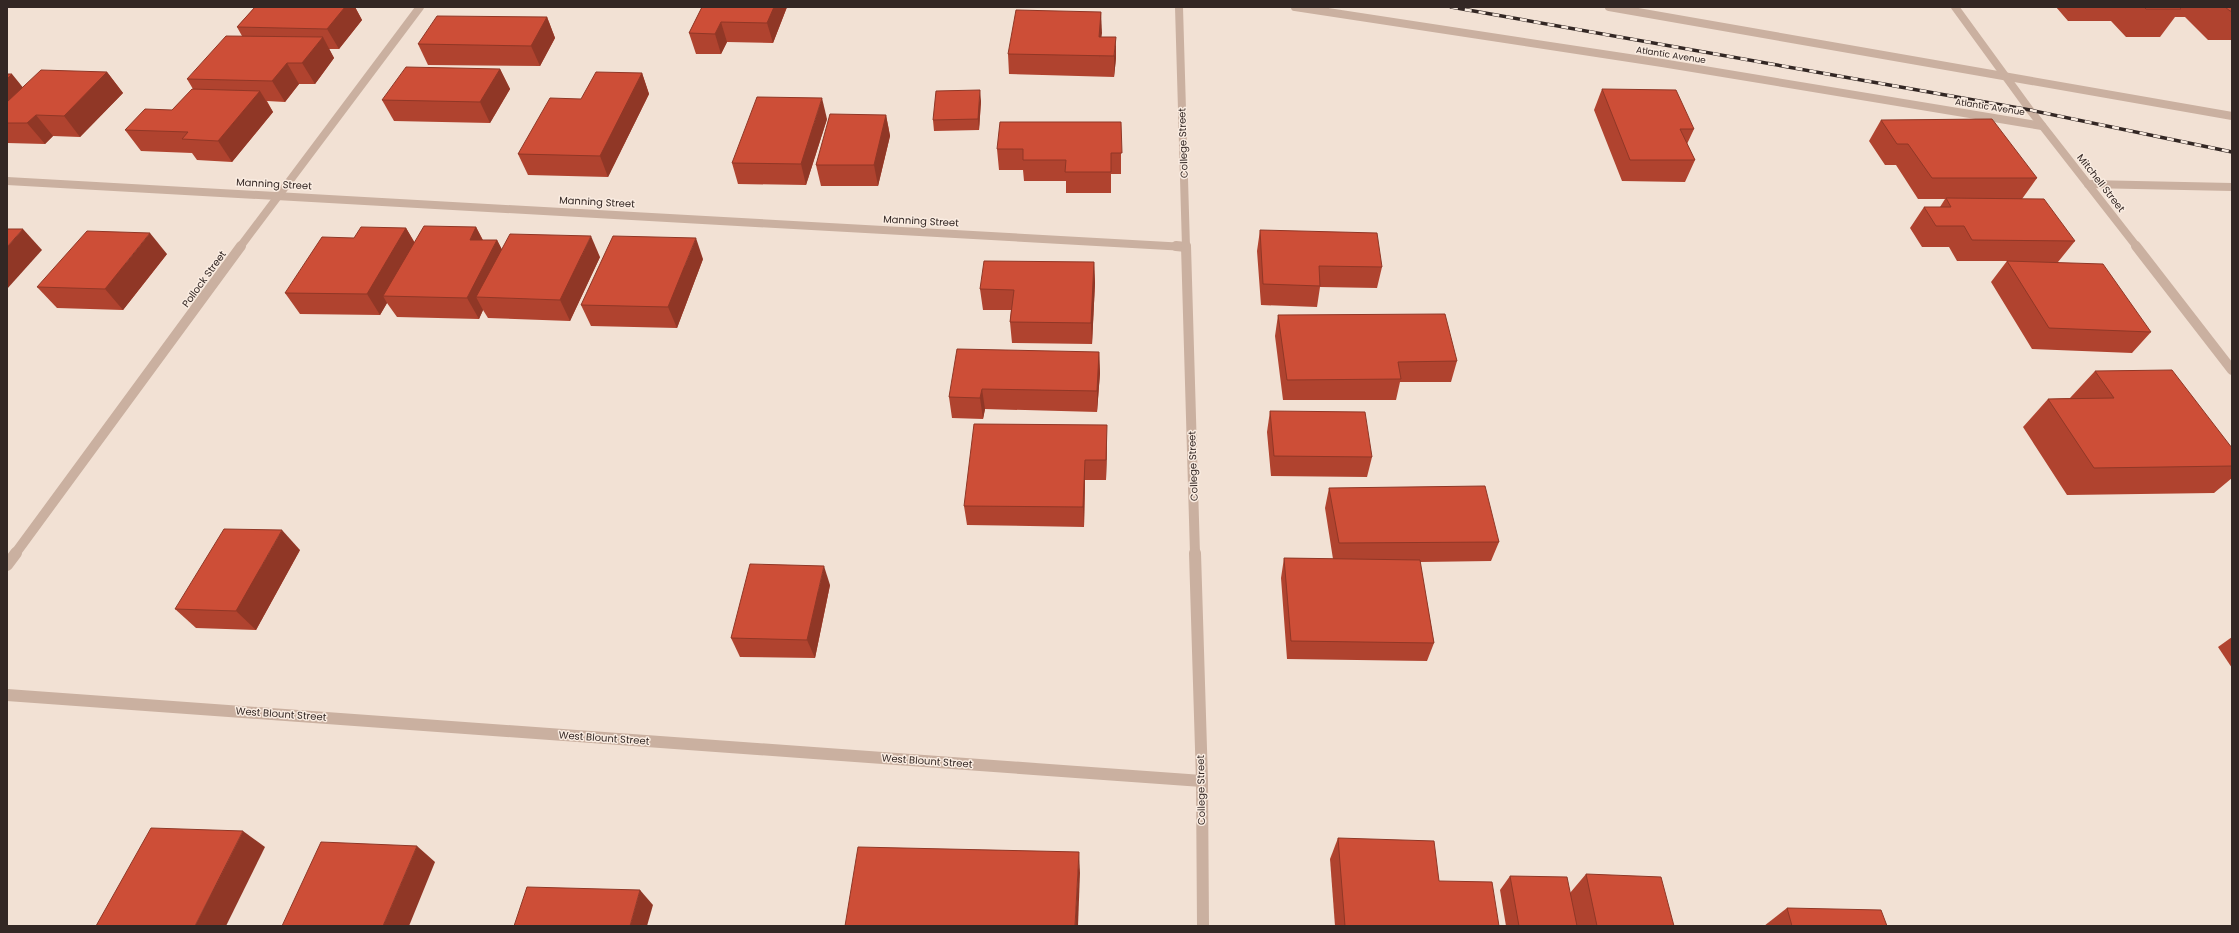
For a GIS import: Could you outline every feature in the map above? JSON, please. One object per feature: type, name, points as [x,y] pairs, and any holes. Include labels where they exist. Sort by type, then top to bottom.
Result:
[{"type":"street","name":"Pollock Street","points":[[7,565],[279,195],[420,7]]},
{"type":"street","name":"College Street","points":[[1179,7],[1202,781],[1203,926]]},
{"type":"street","name":"Atlantic Avenue","points":[[1295,7],[1670,65],[2042,126]]},
{"type":"street","points":[[1609,7],[2232,116]]},
{"type":"street","name":"Mitchell Street","points":[[1955,7],[2042,126],[2232,370]]},
{"type":"street","name":"Manning Street","points":[[7,181],[279,195],[1186,247]]},
{"type":"street","points":[[2088,184],[2232,188]]},
{"type":"street","name":"West Blount Street","points":[[7,695],[1202,781]]},
{"type":"building","points":[[255,7],[345,7],[327,29],[237,27]]},
{"type":"building","points":[[702,7],[774,7],[767,23],[721,22],[715,34],[689,33]]},
{"type":"building","points":[[2144,7],[2179,7],[2181,9],[2146,9]]},
{"type":"building","points":[[2225,7],[2232,7],[2232,11],[2230,11]]},
{"type":"building","points":[[1016,10],[1101,12],[1099,37],[1116,37],[1114,56],[1008,54]]},
{"type":"building","points":[[437,16],[547,17],[531,46],[418,44]]},
{"type":"building","points":[[226,36],[323,37],[302,63],[287,63],[272,81],[187,79]]},
{"type":"building","points":[[406,67],[500,69],[480,102],[382,100]]},
{"type":"building","points":[[41,70],[107,72],[64,116],[36,115],[27,123],[7,123],[7,102]]},
{"type":"building","points":[[596,72],[642,73],[600,156],[518,154],[550,98],[581,99]]},
{"type":"building","points":[[7,74],[12,74],[7,79]]},
{"type":"building","points":[[192,89],[260,91],[218,141],[182,139],[188,132],[125,130],[145,109],[172,110]]},
{"type":"building","points":[[1602,89],[1676,90],[1694,129],[1680,129],[1695,160],[1630,160]]},
{"type":"building","points":[[980,90],[978,119],[933,120],[936,91]]},
{"type":"building","points":[[757,97],[822,98],[801,164],[732,163]]},
{"type":"building","points":[[830,114],[886,115],[874,165],[816,165]]},
{"type":"building","points":[[1992,119],[2037,178],[1932,178],[1908,144],[1897,144],[1881,120]]},
{"type":"building","points":[[1000,122],[1121,122],[1122,153],[1111,153],[1111,172],[1065,172],[1066,160],[1023,160],[1023,149],[997,149]]},
{"type":"building","points":[[1946,198],[2044,199],[2075,241],[1972,240],[1964,226],[1936,226],[1924,207],[1951,207]]},
{"type":"building","points":[[424,226],[476,227],[470,240],[497,240],[467,298],[383,296]]},
{"type":"building","points":[[361,227],[406,228],[367,294],[285,293],[322,237],[354,238]]},
{"type":"building","points":[[7,229],[23,229],[7,247]]},
{"type":"building","points":[[1260,230],[1377,233],[1382,267],[1319,266],[1320,286],[1263,284]]},
{"type":"building","points":[[87,231],[150,233],[105,289],[37,287]]},
{"type":"building","points":[[510,234],[591,236],[560,300],[476,297]]},
{"type":"building","points":[[613,236],[696,238],[668,307],[581,305]]},
{"type":"building","points":[[984,261],[1094,262],[1091,323],[1010,322],[1014,290],[980,289]]},
{"type":"building","points":[[2007,261],[2103,264],[2151,332],[2049,328]]},
{"type":"building","points":[[1445,314],[1457,361],[1398,362],[1401,379],[1287,380],[1278,315]]},
{"type":"building","points":[[957,349],[1099,352],[1097,391],[982,389],[980,398],[949,397]]},
{"type":"building","points":[[2172,370],[2232,448],[2232,466],[2094,468],[2048,399],[2114,398],[2095,371]]},
{"type":"building","points":[[1270,411],[1365,412],[1372,457],[1274,456]]},
{"type":"building","points":[[974,424],[1107,425],[1106,460],[1085,460],[1083,507],[964,506]]},
{"type":"building","points":[[1485,486],[1499,542],[1339,543],[1329,488]]},
{"type":"building","points":[[224,529],[282,530],[236,611],[175,609]]},
{"type":"building","points":[[1284,558],[1420,560],[1434,643],[1291,641]]},
{"type":"building","points":[[750,564],[824,566],[807,640],[731,638]]},
{"type":"building","points":[[151,828],[243,831],[195,926],[96,926]]},
{"type":"building","points":[[1338,838],[1434,841],[1439,881],[1492,882],[1499,926],[1345,926]]},
{"type":"building","points":[[321,842],[417,846],[383,926],[282,926]]},
{"type":"building","points":[[858,847],[1079,852],[1075,926],[845,926]]},
{"type":"building","points":[[1586,874],[1661,877],[1674,926],[1597,926]]},
{"type":"building","points":[[1510,876],[1567,877],[1577,926],[1519,926]]},
{"type":"building","points":[[527,887],[640,890],[630,926],[514,926]]},
{"type":"building","points":[[1787,908],[1881,910],[1887,926],[1792,926]]},
{"type":"railway","points":[[1451,7],[2030,110],[2232,152]]}]
